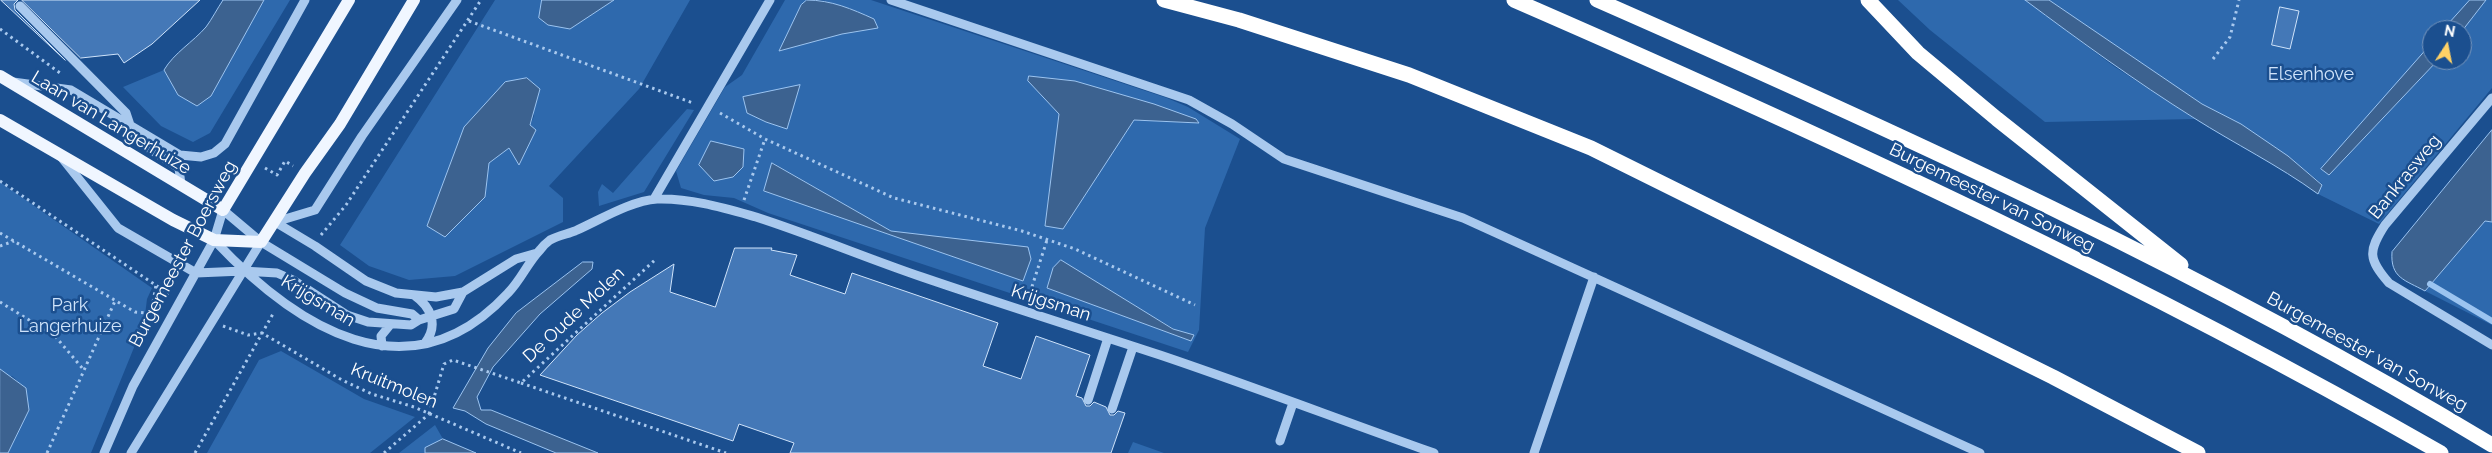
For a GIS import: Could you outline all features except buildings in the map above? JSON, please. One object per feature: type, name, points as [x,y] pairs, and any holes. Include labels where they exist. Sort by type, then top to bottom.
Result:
[{"type":"highway","points":[[1164,0],[1239,20],[1409,75],[1591,148],[2053,377],[2198,453]]},
{"type":"highway","name":"Burgemeester van Sonweg","points":[[1514,0],[1838,144],[2149,295],[2356,405],[2441,453]]},
{"type":"highway","name":"Burgemeester van Sonweg","points":[[1597,0],[1853,114],[2206,284],[2340,356],[2492,445]]},
{"type":"highway","points":[[1868,0],[1918,52],[1990,113],[2206,284]]},
{"type":"main road","name":"Burgemeester Boersweg","points":[[223,210],[350,0]]},
{"type":"main road","points":[[0,120],[61,157],[173,220],[214,240],[262,242],[305,173],[340,124],[414,0]]},
{"type":"main road","name":"Laan van Langerhuize","points":[[4,78],[223,210]]},
{"type":"street","name":"Burgemeester Boersweg","points":[[202,157],[214,153],[225,144],[305,0]]},
{"type":"street","points":[[275,222],[315,210],[457,0]]},
{"type":"street","points":[[654,199],[666,184],[706,107],[770,0]]},
{"type":"street","points":[[891,0],[1189,100],[1232,124],[1284,159],[1463,218],[1980,453]]},
{"type":"street","points":[[20,6],[126,113],[133,134],[144,146],[179,168],[180,185]]},
{"type":"street","name":"Laan van Langerhuize","points":[[4,78],[71,90],[180,154],[202,157]]},
{"type":"street","name":"Bankrasweg","points":[[2492,98],[2385,225],[2374,242],[2372,258],[2378,270],[2389,283],[2492,344]]},
{"type":"street","points":[[61,157],[118,228],[196,272],[243,271]]},
{"type":"street","name":"Krijgsman","points":[[243,271],[281,301],[346,338],[382,346],[406,347],[454,334],[470,326],[509,293],[537,253],[550,240],[609,214],[654,199],[700,202],[740,212],[1024,311],[1108,338],[1434,453]]},
{"type":"street","name":"Burgemeester Boersweg","points":[[104,453],[134,386],[214,240],[223,210]]},
{"type":"street","name":"Krijgsman","points":[[223,210],[262,242],[362,302],[392,313],[412,314],[419,320]]},
{"type":"street","name":"Krijgsman","points":[[275,222],[315,246],[366,281],[396,293],[436,297],[463,292],[516,259],[537,253]]},
{"type":"street","points":[[214,240],[243,271]]},
{"type":"street","points":[[131,453],[262,242]]},
{"type":"street","name":"Krijgsman","points":[[243,271],[277,273],[293,280],[347,315],[368,322],[390,325],[411,326],[419,320],[454,309],[463,292]]},
{"type":"street","points":[[1534,453],[1594,277]]},
{"type":"street","points":[[414,295],[422,300],[432,317],[432,331],[425,343]]},
{"type":"street","points":[[382,346],[381,336],[390,325]]},
{"type":"street","points":[[1088,400],[1108,338]]},
{"type":"street","points":[[1112,409],[1133,347]]},
{"type":"street","points":[[1280,441],[1293,403]]},
{"type":"path","points":[[315,246],[323,231],[349,200],[428,79],[469,21],[481,0]]},
{"type":"path","points":[[2213,59],[2230,37],[2239,0]]},
{"type":"path","points":[[469,21],[706,107],[765,138],[894,198],[1022,231],[1075,249],[1195,305]]},
{"type":"path","points":[[740,212],[765,138]]},
{"type":"path","points":[[253,161],[277,175],[285,161],[305,173]]},
{"type":"path","points":[[0,181],[179,301]]},
{"type":"path","points":[[329,188],[349,200]]},
{"type":"path","points":[[0,233],[114,301],[139,313],[146,313],[154,305],[156,285]]},
{"type":"path","points":[[1024,311],[1047,240]]},
{"type":"path","points":[[0,246],[14,241]]},
{"type":"path","name":"De Oude Molen","points":[[429,414],[444,364],[453,360],[521,383],[656,259]]},
{"type":"path","points":[[47,453],[114,301]]},
{"type":"path","points":[[196,453],[281,301]]},
{"type":"path","points":[[0,302],[55,336],[83,369]]},
{"type":"path","points":[[213,321],[233,331],[248,335],[262,333]]},
{"type":"path","name":"Kruitmolen","points":[[262,333],[342,380],[521,453]]},
{"type":"path","points":[[521,383],[726,453]]},
{"type":"path","points":[[384,453],[429,414]]},
{"type":"green space","points":[[264,0],[290,0],[210,133],[193,142],[161,126],[123,87],[164,70],[178,95],[243,36]]},
{"type":"green space","points":[[495,0],[542,0],[540,19],[570,29],[614,0],[690,0],[639,89],[549,186],[563,198],[563,222],[455,276],[409,280],[369,266],[340,245]],"holes":[[[527,78],[534,116],[530,126],[536,130],[519,164],[509,148],[489,163],[485,197],[445,237]]]},
{"type":"green space","points":[[785,0],[807,0],[801,5],[842,34],[878,28],[874,19],[822,0],[871,0],[1167,98],[1188,107],[1240,139],[1205,228],[1199,330],[1188,352],[768,213],[734,198],[704,195],[681,188],[676,171],[725,87],[742,75]],"holes":[[[1029,81],[1075,81],[1198,123],[1134,120],[1063,228],[1045,226],[1059,114]],[[773,163],[891,231],[1031,259],[1023,281],[764,191]],[[1061,261],[1191,341],[1047,288]]]},
{"type":"green space","points":[[1898,0],[2025,0],[2115,67],[2195,119],[2045,122],[1930,30]]},
{"type":"green space","name":"Elsenhove","points":[[2049,0],[2476,0],[2459,20],[2422,20],[2422,62],[2329,175],[2429,70],[2472,70],[2471,20],[2486,0],[2492,0],[2492,88],[2379,224],[2318,194],[2322,184],[2288,156],[2241,124],[2202,104]]},
{"type":"green space","points":[[687,109],[694,110],[644,192],[599,206],[598,192],[602,184],[613,193]]},
{"type":"green space","name":"Park Langerhuize","points":[[0,182],[152,288],[147,299],[144,323],[91,453],[8,453],[29,410],[25,388],[12,376],[0,382]]},
{"type":"green space","points":[[2485,221],[2492,222],[2492,325],[2425,291]]},
{"type":"green space","points":[[281,351],[364,399],[415,417],[370,453],[207,453],[259,360]]},
{"type":"green space","points":[[435,425],[443,439],[426,448],[425,453],[399,453]]},
{"type":"green space","points":[[1133,442],[1164,453],[1128,453]]},
{"type":"shaded area","points":[[223,0],[264,0],[211,96],[197,106],[178,95],[164,70],[173,58],[206,27]]},
{"type":"shaded area","points":[[542,0],[614,0],[570,29],[548,25],[539,18]]},
{"type":"shaded area","points":[[807,0],[833,3],[858,12],[874,19],[878,28],[842,34],[779,51],[801,5]]},
{"type":"shaded area","points":[[2025,0],[2049,0],[2202,104],[2241,124],[2288,156],[2322,185],[2318,194],[2150,90]]},
{"type":"shaded area","points":[[2470,0],[2486,0],[2471,20],[2452,20]]},
{"type":"shaded area","points":[[2422,54],[2422,70],[2429,70],[2329,175],[2321,169]]},
{"type":"shaded area","points":[[1029,76],[1075,81],[1154,104],[1196,119],[1199,123],[1134,120],[1063,229],[1045,226],[1059,114],[1028,81]]},
{"type":"shaded area","points":[[527,78],[540,89],[530,125],[536,130],[519,165],[509,148],[489,163],[485,197],[445,237],[427,226],[464,127],[505,82]]},
{"type":"shaded area","points":[[800,85],[787,129],[747,113],[743,97]]},
{"type":"shaded area","points":[[2492,130],[2492,222],[2485,221],[2425,291],[2405,281],[2396,273],[2392,261],[2392,252]]},
{"type":"shaded area","points":[[711,141],[744,149],[743,167],[733,177],[714,181],[699,165]]},
{"type":"shaded area","points":[[772,163],[891,231],[1028,247],[1031,259],[1023,281],[764,191]]},
{"type":"shaded area","points":[[1061,260],[1173,329],[1194,335],[1191,341],[1047,288],[1053,268]]},
{"type":"shaded area","points":[[583,262],[593,262],[592,269],[540,314],[493,367],[477,397],[481,410],[491,410],[598,453],[556,453],[486,424],[465,411],[453,408],[488,348],[516,313]]},
{"type":"shaded area","points":[[0,369],[26,388],[29,410],[8,453],[0,453]]},
{"type":"shaded area","points":[[443,439],[476,453],[425,453],[425,448]]},
{"type":"waterway","points":[[2430,284],[2492,321]]}]
